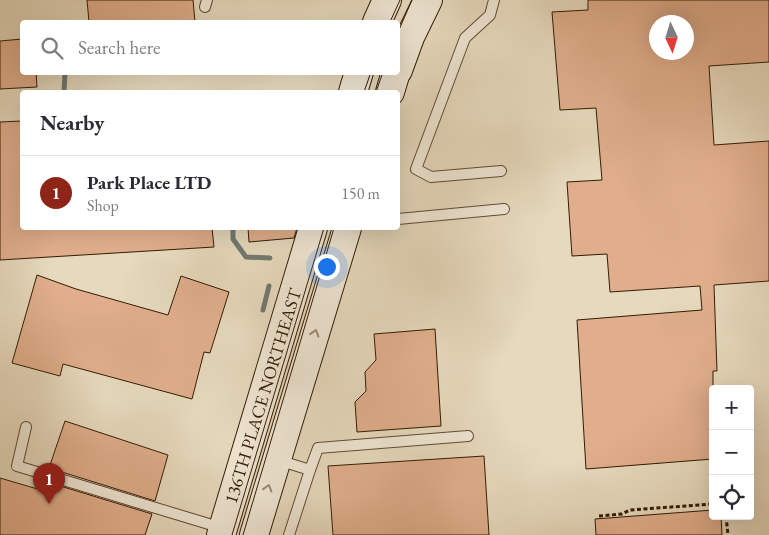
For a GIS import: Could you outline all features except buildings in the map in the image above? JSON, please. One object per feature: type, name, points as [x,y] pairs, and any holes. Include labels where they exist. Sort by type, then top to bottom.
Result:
[{"type":"street","points":[[378,20],[387,0]]},
{"type":"street","points":[[400,63],[428,0]]},
{"type":"street","points":[[354,90],[358,75]]},
{"type":"street","points":[[391,90],[396,75]]},
{"type":"street","name":"136TH PLACE NORTHEAST","points":[[222,532],[312,230]]},
{"type":"street","name":"136TH PLACE NORTHEAST","points":[[254,535],[346,230]]},
{"type":"lane","points":[[494,0],[490,15],[465,38],[416,169],[431,177],[501,171]]},
{"type":"lane","points":[[400,219],[504,209]]},
{"type":"lane","points":[[26,427],[17,466],[222,532]]},
{"type":"lane","points":[[289,535],[318,448],[468,436]]},
{"type":"lane","points":[[277,460],[310,470]]},
{"type":"path","points":[[599,516],[622,514],[630,510],[709,504]]},
{"type":"path","points":[[726,520],[728,535]]},
{"type":"waterway","points":[[64,90],[65,75]]},
{"type":"waterway","points":[[233,230],[233,239],[246,257],[270,258]]},
{"type":"waterway","points":[[263,310],[269,286]]},
{"type":"tram line","points":[[391,20],[400,0]]},
{"type":"tram line","points":[[400,27],[412,0]]},
{"type":"tram line","points":[[365,90],[370,75]]},
{"type":"tram line","points":[[377,90],[382,75]]},
{"type":"tram line","points":[[232,535],[323,230]]},
{"type":"tram line","points":[[243,535],[333,230]]},
{"type":"place","name":"Park Place LTD","points":[[49,504]]}]
